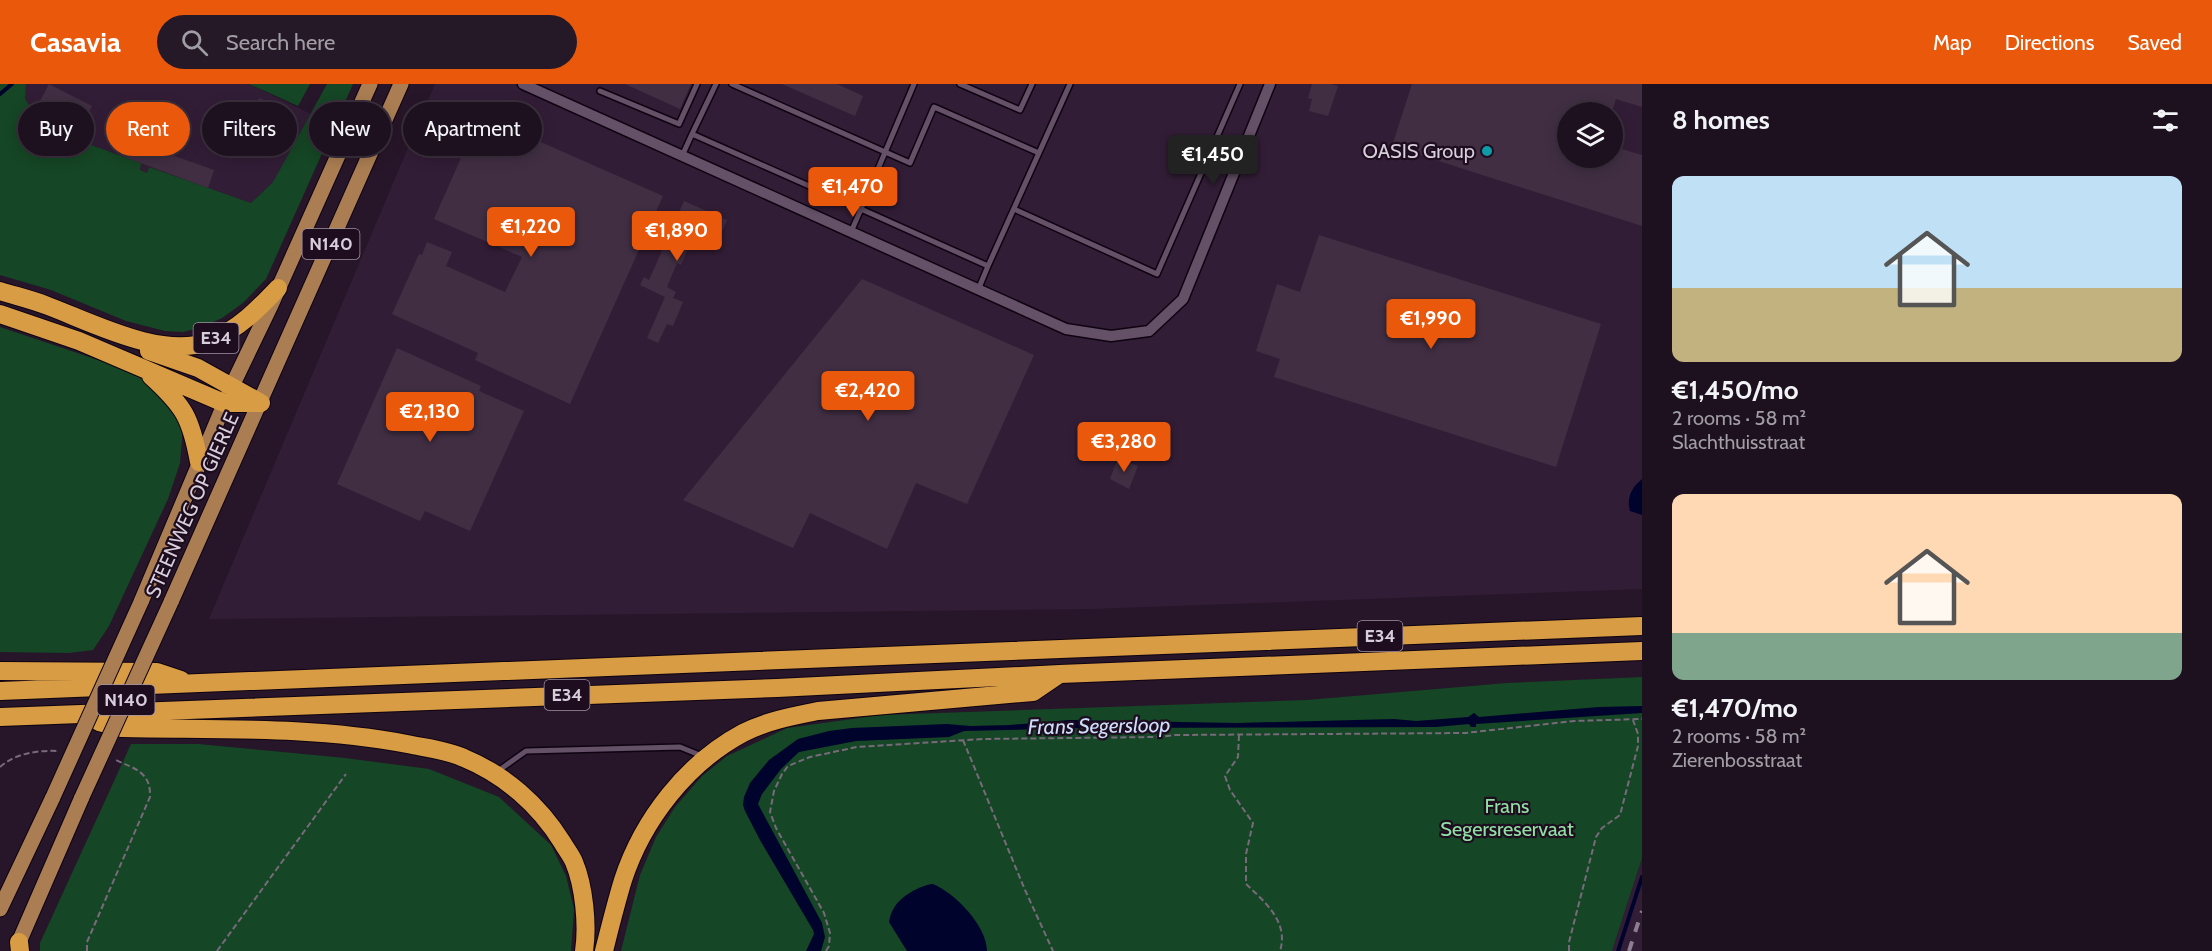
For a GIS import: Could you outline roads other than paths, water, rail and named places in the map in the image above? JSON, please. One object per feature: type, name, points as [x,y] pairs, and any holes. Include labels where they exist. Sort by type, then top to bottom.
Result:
[{"type":"highway","name":"E34","points":[[0,291],[46,304],[122,335],[162,346],[184,347],[208,342],[230,332],[253,315],[278,288]]},
{"type":"highway","points":[[0,314],[79,341],[224,403],[261,403]]},
{"type":"highway","name":"E34","points":[[122,335],[134,345],[198,368],[261,403]]},
{"type":"highway","points":[[145,371],[181,406],[194,431],[199,462]]},
{"type":"highway","name":"E34","points":[[0,691],[1642,626]]},
{"type":"highway","name":"E34","points":[[0,717],[777,688],[1060,674],[1642,651]]},
{"type":"highway","name":"E34","points":[[0,671],[157,672],[188,683]]},
{"type":"highway","points":[[604,951],[624,878],[644,831],[674,790],[705,757],[744,732],[784,718],[818,711],[1033,692],[1060,674]]},
{"type":"highway","name":"E34","points":[[74,715],[122,728],[305,732],[372,737],[463,757],[495,774],[521,792],[552,825],[574,862],[583,899],[586,937],[584,951]]},
{"type":"main road","name":"STEENWEG OP GIERLE","points":[[0,909],[141,602],[224,403],[370,84]]},
{"type":"main road","name":"STEENWEG OP GIERLE","points":[[19,946],[82,797],[261,403],[401,84]]},
{"type":"street","points":[[523,84],[1066,329],[1111,336],[1149,331],[1183,299],[1270,84]]},
{"type":"lane","points":[[600,91],[679,124],[697,84]]},
{"type":"lane","points":[[682,156],[716,84]]},
{"type":"lane","points":[[732,84],[910,163],[934,107],[1039,153]]},
{"type":"lane","points":[[851,232],[914,84]]},
{"type":"lane","points":[[960,84],[1020,110],[1032,84]]},
{"type":"lane","points":[[978,290],[1070,84]]},
{"type":"lane","points":[[1014,209],[1157,274],[1240,84]]},
{"type":"lane","points":[[692,134],[988,266]]},
{"type":"lane","points":[[495,774],[526,751],[680,747],[705,757]]},
{"type":"water","points":[[1642,479],[1642,515],[1630,511],[1629,497]]},
{"type":"water","name":"Frans Segersloop","points":[[1642,706],[1642,713],[1476,724],[1476,727],[1471,727],[1469,724],[1436,727],[1087,728],[964,731],[949,737],[856,741],[799,752],[781,769],[762,794],[758,804],[822,923],[825,937],[821,951],[806,951],[814,934],[813,930],[760,840],[743,805],[750,783],[769,760],[798,739],[852,728],[947,724],[1010,725],[1069,720],[1237,723],[1394,719],[1416,721],[1468,717],[1474,713],[1479,717],[1599,707]]},
{"type":"water","points":[[933,884],[951,895],[976,921],[986,941],[987,951],[907,951],[889,922],[891,913],[906,896],[917,889]]},
{"type":"waterway","points":[[0,94],[12,84]]},
{"type":"waterway","points":[[1618,951],[1642,877]]},
{"type":"railway","points":[[1629,951],[1642,911]]},
{"type":"place","name":"OASIS Group","points":[[1487,151]]},
{"type":"park label","name":"Frans Segersreservaat","points":[[1507,818]]}]
